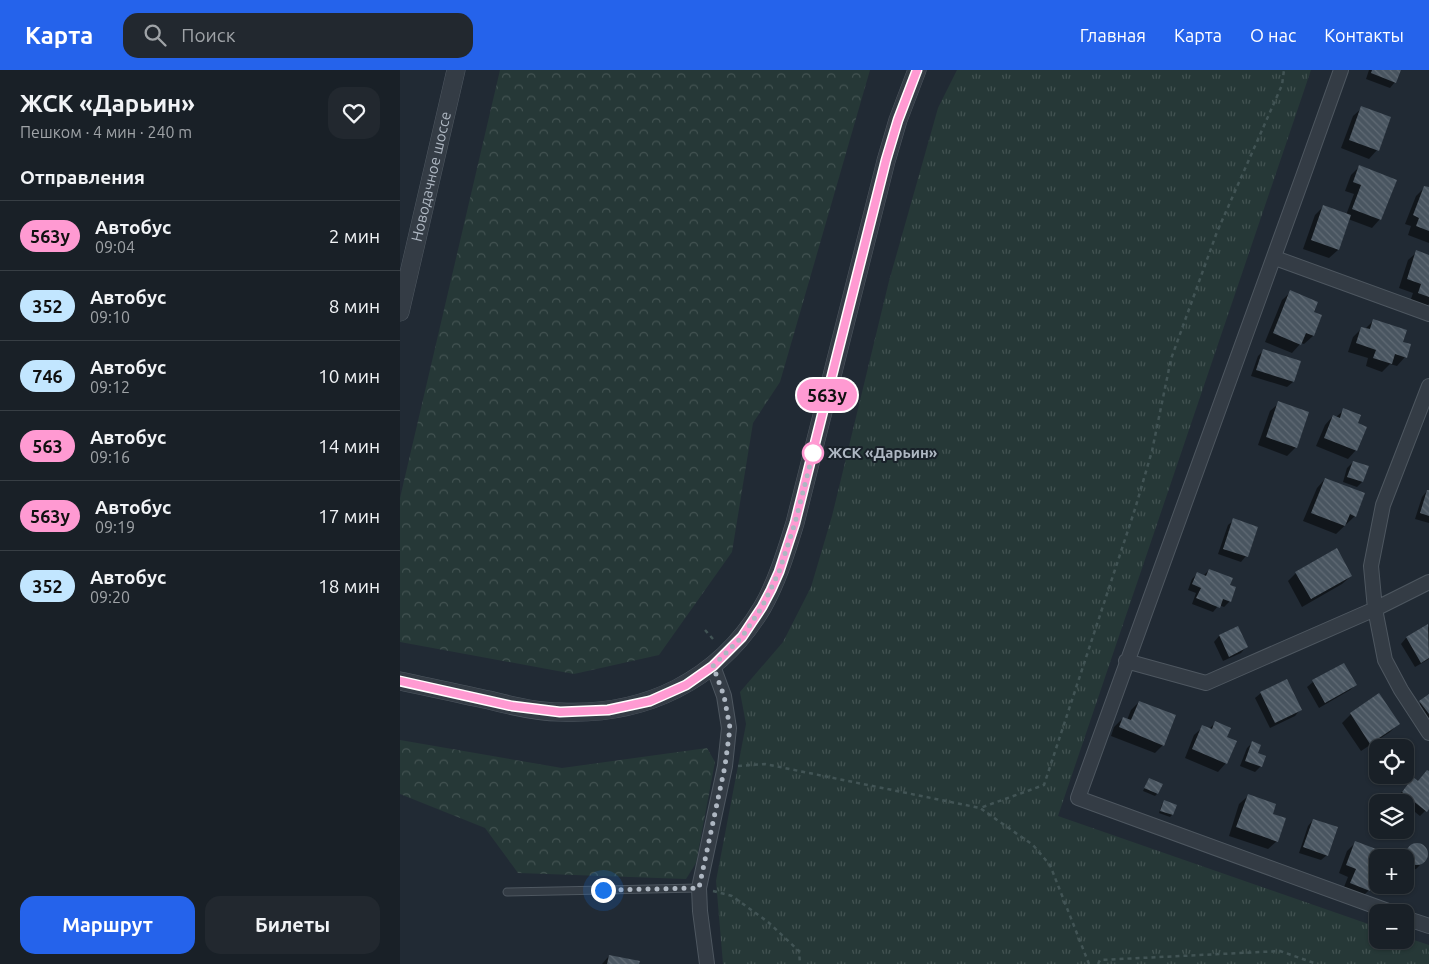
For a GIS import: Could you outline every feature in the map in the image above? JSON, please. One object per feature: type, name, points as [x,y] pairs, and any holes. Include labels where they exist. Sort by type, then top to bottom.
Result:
[{"type":"street","name":"Новодачное шоссе","points":[[400,312],[456,70]]},
{"type":"street","points":[[400,681],[512,706],[560,712],[608,710],[650,701],[686,685],[713,666],[742,637],[762,607],[779,572],[795,523],[886,160],[898,120],[917,70]]},
{"type":"street","points":[[1341,70],[1275,258],[1126,661],[1078,798],[1369,904]]},
{"type":"street","points":[[1275,258],[1429,314]]},
{"type":"street","points":[[1429,386],[1383,505],[1371,566],[1375,609],[1386,660],[1401,690],[1429,732]]},
{"type":"street","points":[[1126,661],[1206,683],[1375,609],[1429,582]]},
{"type":"street","points":[[707,964],[699,888],[725,766],[730,728],[724,696],[713,666]]},
{"type":"street","points":[[1414,921],[1429,926]]},
{"type":"lane","points":[[508,892],[699,888]]},
{"type":"path","points":[[980,808],[1044,785],[1135,509],[1152,451],[1171,359],[1217,232],[1282,85],[1284,70]]},
{"type":"path","points":[[705,630],[713,640]]},
{"type":"path","points":[[725,766],[765,764],[980,808],[1032,845],[1050,865],[1089,964]]},
{"type":"path","points":[[699,888],[732,896],[768,922],[798,951],[800,964]]},
{"type":"path","points":[[1098,964],[1100,960],[1280,951],[1317,964]]},
{"type":"green space","points":[[500,70],[870,70],[780,382],[753,423],[732,552],[659,655],[574,674],[400,642],[400,498]]},
{"type":"green space","points":[[957,70],[1311,70],[1058,816],[1369,924],[1369,949],[1414,949],[1414,940],[1429,945],[1429,964],[723,964],[716,881],[746,724],[740,692],[783,642],[811,587],[832,516],[889,281],[938,108]]},
{"type":"green space","points":[[400,740],[562,768],[707,748],[715,762],[696,863],[686,879],[518,873],[485,828],[400,794]]},
{"type":"building","points":[[1372,70],[1401,70],[1396,83],[1371,73]]},
{"type":"building","points":[[1361,106],[1391,117],[1379,151],[1349,140]]},
{"type":"building","points":[[1359,165],[1397,180],[1381,220],[1352,209],[1361,185],[1353,182]]},
{"type":"building","points":[[1424,186],[1429,187],[1429,231],[1416,226],[1419,218],[1413,215]]},
{"type":"building","points":[[1323,205],[1351,215],[1339,250],[1311,240]]},
{"type":"building","points":[[1416,250],[1429,255],[1429,297],[1418,293],[1421,284],[1407,279]]},
{"type":"building","points":[[1290,290],[1318,302],[1314,312],[1322,315],[1314,336],[1306,333],[1301,345],[1273,333]]},
{"type":"building","points":[[1373,319],[1407,330],[1403,342],[1411,344],[1407,358],[1395,354],[1392,364],[1373,358],[1376,350],[1356,343],[1361,327],[1370,329]]},
{"type":"building","points":[[1263,349],[1301,361],[1294,382],[1256,370]]},
{"type":"building","points":[[1278,401],[1309,412],[1297,448],[1266,437]]},
{"type":"building","points":[[1343,408],[1361,415],[1358,423],[1367,427],[1357,451],[1324,438],[1333,415],[1340,418]]},
{"type":"building","points":[[1353,461],[1369,466],[1363,482],[1347,477]]},
{"type":"building","points":[[1325,478],[1365,493],[1356,517],[1350,514],[1345,526],[1311,513]]},
{"type":"building","points":[[1427,490],[1429,490],[1429,516],[1420,513]]},
{"type":"building","points":[[1233,518],[1258,527],[1248,557],[1223,549]]},
{"type":"building","points":[[1337,548],[1352,576],[1311,599],[1295,572]]},
{"type":"building","points":[[1209,569],[1233,578],[1230,585],[1236,587],[1231,602],[1223,599],[1220,608],[1196,598],[1201,588],[1192,584],[1197,572],[1206,576]]},
{"type":"building","points":[[1428,624],[1429,658],[1421,663],[1406,637]]},
{"type":"building","points":[[1238,626],[1248,647],[1229,657],[1219,635]]},
{"type":"building","points":[[1344,663],[1357,685],[1325,703],[1312,680]]},
{"type":"building","points":[[1287,679],[1302,710],[1275,723],[1260,692]]},
{"type":"building","points":[[1379,693],[1400,724],[1378,739],[1369,739],[1369,742],[1350,713]]},
{"type":"building","points":[[1429,694],[1429,714],[1419,701]]},
{"type":"building","points":[[1139,701],[1176,715],[1164,746],[1119,727],[1123,717],[1131,720]]},
{"type":"building","points":[[1215,721],[1231,728],[1227,737],[1237,741],[1227,764],[1192,749],[1202,725],[1212,729]]},
{"type":"building","points":[[1252,741],[1261,745],[1258,753],[1266,756],[1262,767],[1245,761]]},
{"type":"building","points":[[1427,770],[1429,771],[1429,809],[1427,812],[1414,802],[1414,794],[1404,794],[1402,792],[1408,784],[1414,784],[1414,778],[1418,781]]},
{"type":"building","points":[[1149,778],[1163,784],[1158,794],[1144,788]]},
{"type":"building","points":[[1248,794],[1276,804],[1273,814],[1286,818],[1278,842],[1236,827]]},
{"type":"building","points":[[1164,800],[1177,805],[1173,815],[1160,811]]},
{"type":"building","points":[[1313,819],[1338,827],[1328,856],[1303,847]]},
{"type":"building","points":[[1355,841],[1376,849],[1369,849],[1369,891],[1350,883],[1356,869],[1346,865]]},
{"type":"building","points":[[1413,843],[1421,843],[1428,850],[1428,858],[1425,862],[1421,865],[1414,865],[1414,849],[1407,849]]},
{"type":"building","points":[[609,955],[640,961],[639,964],[607,964]]},
{"type":"bus line","name":"563у","points":[[400,681],[512,706],[560,712],[608,710],[650,701],[686,685],[713,666],[742,637],[771,590],[795,523],[886,160],[898,120],[917,70]]},
{"type":"place","name":"ЖСК «Дарьин»","points":[[813,453]]},
{"type":"route","points":[[603,890],[699,888],[725,766],[730,728],[724,696],[713,666],[742,637],[762,607],[779,572],[795,523],[813,453]]}]
